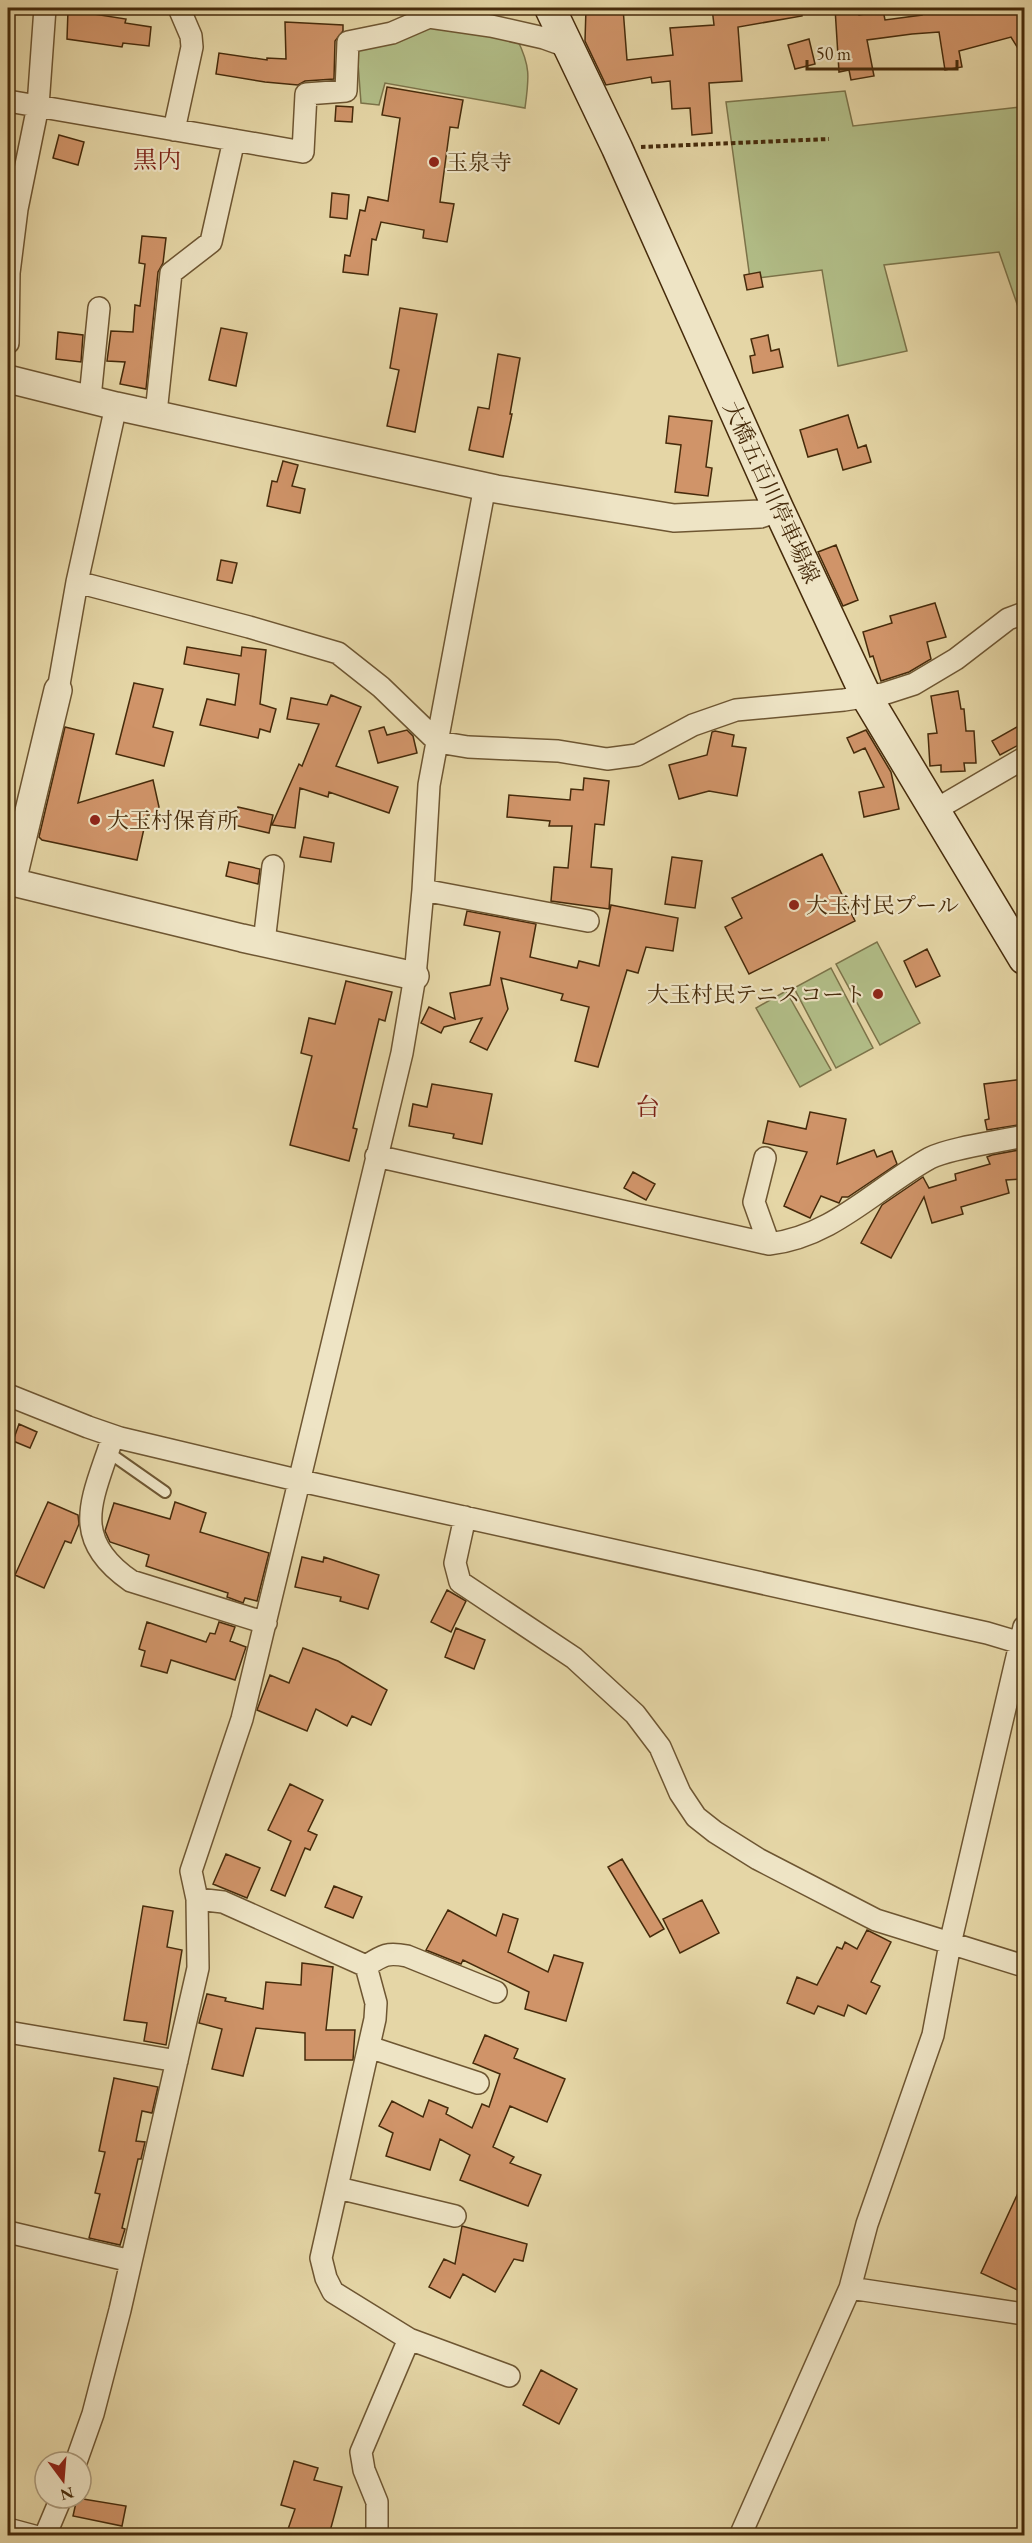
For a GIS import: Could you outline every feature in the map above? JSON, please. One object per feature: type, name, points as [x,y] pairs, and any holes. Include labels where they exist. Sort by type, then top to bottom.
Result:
[{"type":"main road","name":"大橋五百川停車場線","points":[[550,8],[617,148],[778,508],[866,696],[1024,959]]},
{"type":"street","points":[[8,343],[12,208],[38,106],[45,8]]},
{"type":"street","points":[[174,130],[192,47],[191,36],[179,8]]},
{"type":"street","points":[[8,101],[303,152],[306,94],[346,90],[348,42],[392,33],[429,17],[491,26],[544,38],[569,47]]},
{"type":"street","points":[[156,413],[171,273],[211,242],[234,140]]},
{"type":"street","points":[[90,398],[99,308]]},
{"type":"street","points":[[8,378],[116,406],[485,486],[674,518],[760,514],[778,508]]},
{"type":"street","points":[[116,406],[77,582],[58,690],[10,882],[415,976]]},
{"type":"street","points":[[80,2450],[93,2414],[131,2261],[198,1968],[197,1899],[191,1871],[242,1719],[402,1053],[415,976],[429,785],[485,486]]},
{"type":"street","points":[[77,582],[338,653],[381,687],[438,742],[468,747],[558,751],[607,759],[637,755],[693,725],[736,710],[884,694],[914,684],[956,659],[1008,619],[1024,613]]},
{"type":"street","points":[[935,810],[1024,758]]},
{"type":"street","points":[[264,942],[273,866]]},
{"type":"street","points":[[423,890],[588,921]]},
{"type":"street","points":[[376,1156],[770,1244],[803,1236],[828,1226],[932,1157],[1024,1137]]},
{"type":"street","points":[[765,1158],[753,1202],[770,1244]]},
{"type":"street","points":[[8,1395],[111,1444],[301,1480],[987,1633],[1023,1638],[950,1944],[933,2035],[867,2224],[849,2288],[740,2535]]},
{"type":"street","points":[[111,1444],[90,1512],[90,1534],[113,1569],[131,1581],[266,1623]]},
{"type":"street","points":[[465,1517],[455,1563],[460,1582],[574,1658],[635,1714],[660,1747],[680,1793],[696,1817],[758,1859],[876,1920],[1024,1966]]},
{"type":"street","points":[[197,1899],[223,1902],[366,1966]]},
{"type":"street","points":[[366,1966],[383,1955],[399,1954],[496,1992]]},
{"type":"street","points":[[366,1966],[376,2003],[369,2047],[321,2258],[326,2278],[333,2292],[342,2299],[409,2339],[509,2376]]},
{"type":"street","points":[[8,2032],[177,2061]]},
{"type":"street","points":[[369,2047],[478,2083]]},
{"type":"street","points":[[338,2188],[455,2216]]},
{"type":"street","points":[[8,2232],[131,2261]]},
{"type":"street","points":[[849,2288],[1024,2314]]},
{"type":"street","points":[[377,2535],[377,2502],[364,2470],[361,2452],[409,2339]]},
{"type":"street","points":[[45,2535],[56,2510]]},
{"type":"street","points":[[8,2529],[34,2535]]},
{"type":"lane","points":[[111,1444],[165,1492]]},
{"type":"path","points":[[617,148],[829,139]]},
{"type":"green space","points":[[430,25],[517,39],[525,57],[528,73],[525,108],[385,83],[379,105],[361,103],[357,50]]},
{"type":"green space","points":[[845,91],[853,126],[1020,107],[1024,130],[1024,324],[999,252],[884,265],[907,351],[838,366],[822,270],[750,279],[726,102]]},
{"type":"green space","name":"大玉村民テニスコート","points":[[877,942],[920,1023],[880,1045],[836,964]]},
{"type":"green space","name":"大玉村民テニスコート","points":[[831,968],[873,1048],[836,1068],[794,988]]},
{"type":"green space","name":"大玉村民テニスコート","points":[[786,991],[831,1070],[800,1087],[756,1008]]},
{"type":"building","points":[[586,8],[623,8],[627,60],[673,55],[670,28],[714,25],[712,8],[801,8],[802,16],[738,27],[742,81],[709,83],[712,133],[692,135],[690,108],[672,109],[670,81],[652,83],[651,77],[606,85],[585,41]]},
{"type":"building","points":[[835,8],[858,8],[859,15],[883,10],[885,20],[922,15],[921,8],[1024,8],[1024,58],[1011,37],[959,51],[962,67],[945,70],[939,32],[912,34],[867,40],[874,76],[851,80],[849,70],[839,72]]},
{"type":"building","points":[[68,10],[126,19],[125,23],[151,27],[149,46],[123,43],[122,47],[67,39]]},
{"type":"building","points":[[285,22],[343,25],[343,31],[335,41],[334,79],[305,81],[298,85],[216,74],[219,53],[267,60],[267,58],[286,59]]},
{"type":"building","points":[[809,39],[815,64],[795,69],[788,45]]},
{"type":"building","points":[[387,87],[463,100],[458,128],[450,127],[440,202],[454,204],[447,242],[423,238],[424,230],[381,222],[376,240],[372,239],[368,275],[343,272],[345,255],[350,256],[360,210],[365,211],[368,197],[388,201],[400,118],[382,115]]},
{"type":"building","points":[[336,106],[353,107],[352,122],[335,121]]},
{"type":"building","points":[[59,135],[84,142],[78,165],[53,158]]},
{"type":"building","points":[[332,193],[349,195],[347,219],[330,217]]},
{"type":"building","points":[[142,236],[166,238],[163,263],[158,272],[146,389],[120,384],[125,362],[107,361],[111,331],[133,332],[135,305],[140,306],[145,264],[139,263]]},
{"type":"building","points":[[760,272],[763,287],[747,290],[744,275]]},
{"type":"building","points":[[400,308],[437,314],[415,432],[387,426],[399,370],[390,368]]},
{"type":"building","points":[[221,328],[247,333],[236,386],[209,380]]},
{"type":"building","points":[[58,332],[83,335],[81,362],[56,359]]},
{"type":"building","points":[[768,335],[771,351],[779,349],[783,367],[753,373],[750,356],[755,355],[751,339]]},
{"type":"building","points":[[498,354],[520,358],[503,457],[469,450],[478,407],[489,409]]},
{"type":"building","points":[[848,415],[858,448],[866,445],[871,462],[843,470],[837,449],[808,457],[800,430]]},
{"type":"building","points":[[669,416],[712,421],[706,467],[712,468],[708,496],[675,492],[681,445],[666,443]]},
{"type":"building","points":[[283,461],[298,465],[292,486],[305,489],[300,513],[267,506],[272,481],[277,482]]},
{"type":"building","points":[[836,545],[858,600],[843,606],[818,552]]},
{"type":"building","points":[[221,560],[237,563],[232,583],[217,580]]},
{"type":"building","points":[[935,603],[946,637],[927,642],[931,659],[909,672],[881,681],[873,656],[870,657],[863,632],[892,623],[890,616]]},
{"type":"building","points":[[187,647],[241,656],[242,647],[266,650],[260,704],[276,709],[270,732],[260,729],[258,738],[200,725],[207,699],[235,705],[239,674],[184,664]]},
{"type":"building","points":[[134,683],[163,689],[153,727],[173,732],[164,766],[116,754]]},
{"type":"building","points":[[958,691],[961,709],[964,709],[966,731],[974,731],[976,763],[964,763],[965,771],[941,772],[941,765],[930,766],[928,734],[937,733],[931,696]]},
{"type":"building","points":[[331,695],[361,707],[336,766],[398,787],[389,813],[329,792],[328,797],[300,788],[295,828],[272,825],[299,764],[302,766],[319,724],[287,719],[291,698],[327,705]]},
{"type":"building","points":[[1024,723],[1024,742],[1000,755],[992,741]]},
{"type":"building","points":[[65,727],[94,734],[78,803],[153,780],[159,807],[156,815],[147,815],[137,860],[42,840],[39,837]]},
{"type":"building","points":[[384,727],[387,735],[407,730],[413,736],[417,753],[378,763],[369,731]]},
{"type":"building","points":[[866,730],[891,772],[899,809],[864,817],[859,792],[884,787],[865,748],[854,753],[847,738]]},
{"type":"building","points":[[712,732],[734,735],[732,746],[746,748],[737,796],[709,791],[679,799],[669,765],[707,755]]},
{"type":"building","points":[[584,778],[609,781],[604,825],[595,824],[591,867],[612,869],[609,909],[551,901],[554,867],[568,868],[572,826],[549,826],[550,821],[507,817],[509,795],[570,800],[571,789],[583,790]]},
{"type":"building","points":[[238,807],[273,815],[269,833],[234,825]]},
{"type":"building","points":[[304,837],[334,843],[331,862],[300,857]]},
{"type":"building","points":[[822,854],[855,921],[749,974],[725,927],[742,918],[732,898]]},
{"type":"building","points":[[672,857],[702,861],[695,908],[665,904]]},
{"type":"building","points":[[229,862],[260,869],[258,884],[226,876]]},
{"type":"building","points":[[611,905],[678,918],[673,951],[646,947],[638,973],[627,970],[598,1067],[575,1061],[589,1007],[561,1000],[563,994],[501,978],[508,1009],[487,1050],[470,1042],[482,1018],[444,1027],[441,1033],[421,1023],[429,1007],[455,1019],[450,993],[490,985],[500,932],[464,925],[467,911],[536,924],[530,957],[577,968],[579,961],[599,966]]},
{"type":"building","points":[[927,949],[940,976],[916,987],[904,961]]},
{"type":"building","points":[[346,981],[392,992],[385,1021],[379,1019],[353,1128],[357,1129],[349,1161],[290,1145],[312,1056],[301,1053],[309,1018],[335,1024]]},
{"type":"building","points":[[1024,1079],[1024,1124],[987,1130],[985,1120],[989,1119],[984,1084]]},
{"type":"building","points":[[432,1084],[492,1094],[482,1144],[453,1138],[454,1134],[409,1126],[413,1104],[427,1107]]},
{"type":"building","points":[[810,1112],[846,1119],[837,1164],[874,1150],[877,1157],[892,1151],[897,1164],[848,1197],[842,1197],[839,1203],[821,1196],[810,1218],[784,1206],[807,1152],[763,1143],[768,1121],[806,1129]]},
{"type":"building","points":[[1024,1149],[1024,1179],[1006,1180],[1009,1193],[961,1207],[963,1214],[932,1223],[924,1197],[891,1258],[861,1243],[882,1205],[923,1177],[929,1188],[956,1180],[955,1174],[990,1164],[987,1157]]},
{"type":"building","points":[[633,1172],[655,1184],[646,1200],[624,1188]]},
{"type":"building","points":[[19,1424],[37,1432],[30,1448],[13,1441]]},
{"type":"building","points":[[48,1502],[78,1515],[79,1524],[71,1543],[65,1541],[44,1588],[15,1575]]},
{"type":"building","points":[[175,1502],[206,1513],[200,1532],[269,1553],[257,1601],[245,1598],[243,1603],[227,1597],[228,1593],[146,1566],[149,1555],[110,1542],[105,1531],[114,1503],[170,1519]]},
{"type":"building","points":[[302,1557],[323,1562],[324,1557],[379,1575],[368,1609],[340,1601],[341,1597],[295,1587]]},
{"type":"building","points":[[447,1590],[466,1601],[451,1632],[431,1622]]},
{"type":"building","points":[[147,1622],[206,1642],[210,1633],[215,1634],[219,1622],[235,1627],[230,1641],[246,1647],[235,1680],[171,1660],[167,1673],[141,1666],[145,1651],[139,1649]]},
{"type":"building","points":[[456,1628],[485,1640],[474,1669],[445,1657]]},
{"type":"building","points":[[303,1648],[338,1661],[387,1690],[371,1725],[352,1716],[347,1726],[316,1709],[307,1731],[257,1710],[270,1675],[289,1683]]},
{"type":"building","points":[[290,1784],[323,1800],[308,1831],[317,1835],[310,1850],[305,1848],[285,1896],[271,1890],[291,1841],[268,1830]]},
{"type":"building","points":[[226,1854],[260,1868],[247,1898],[213,1884]]},
{"type":"building","points":[[622,1859],[664,1929],[650,1937],[608,1867]]},
{"type":"building","points":[[334,1886],[362,1897],[353,1918],[325,1907]]},
{"type":"building","points":[[702,1900],[719,1933],[680,1953],[663,1919]]},
{"type":"building","points":[[143,1906],[173,1911],[167,1947],[182,1950],[166,2045],[144,2041],[147,2023],[124,2020]]},
{"type":"building","points":[[448,1910],[496,1936],[503,1914],[518,1919],[508,1952],[548,1972],[554,1955],[583,1963],[566,2021],[525,2009],[529,1992],[463,1960],[461,1964],[426,1950]]},
{"type":"building","points":[[867,1930],[891,1942],[871,1982],[880,1986],[866,2014],[848,2005],[844,2016],[818,2006],[814,2014],[787,2003],[797,1977],[817,1985],[837,1947],[842,1949],[845,1942],[857,1949]]},
{"type":"building","points":[[302,1963],[333,1967],[326,2030],[355,2030],[353,2060],[305,2060],[305,2033],[256,2028],[243,2076],[212,2069],[222,2029],[199,2023],[207,1994],[226,1998],[225,2001],[263,2009],[266,1982],[301,1985]]},
{"type":"building","points":[[485,2035],[518,2049],[514,2058],[565,2079],[547,2122],[510,2106],[493,2147],[514,2157],[510,2163],[541,2175],[528,2206],[460,2180],[470,2155],[440,2139],[430,2170],[386,2156],[393,2133],[379,2126],[392,2101],[423,2117],[429,2100],[448,2108],[446,2114],[472,2128],[482,2104],[489,2107],[500,2074],[473,2063]]},
{"type":"building","points":[[114,2078],[158,2087],[152,2113],[142,2111],[136,2141],[145,2142],[141,2159],[138,2159],[120,2245],[89,2238],[100,2194],[95,2193],[105,2152],[99,2151]]},
{"type":"building","points":[[1024,2180],[1024,2293],[981,2273]]},
{"type":"building","points":[[462,2226],[527,2244],[523,2261],[514,2259],[495,2292],[463,2274],[450,2298],[429,2287],[444,2259],[455,2264]]},
{"type":"building","points":[[541,2370],[577,2389],[559,2424],[523,2405]]},
{"type":"building","points":[[294,2461],[318,2468],[314,2480],[342,2487],[329,2535],[286,2535],[295,2509],[281,2505]]},
{"type":"building","points":[[93,2501],[126,2506],[122,2526],[73,2516],[74,2510],[93,2510]]},
{"type":"place","name":"玉泉寺","points":[[434,162]]},
{"type":"place","name":"大玉村保育所","points":[[95,820]]},
{"type":"place","name":"大玉村民プール","points":[[794,905]]},
{"type":"place","name":"大玉村民テニスコート","points":[[878,994]]},
{"type":"district","name":"黒内","points":[[157,160]]},
{"type":"district","name":"台","points":[[648,1107]]}]
